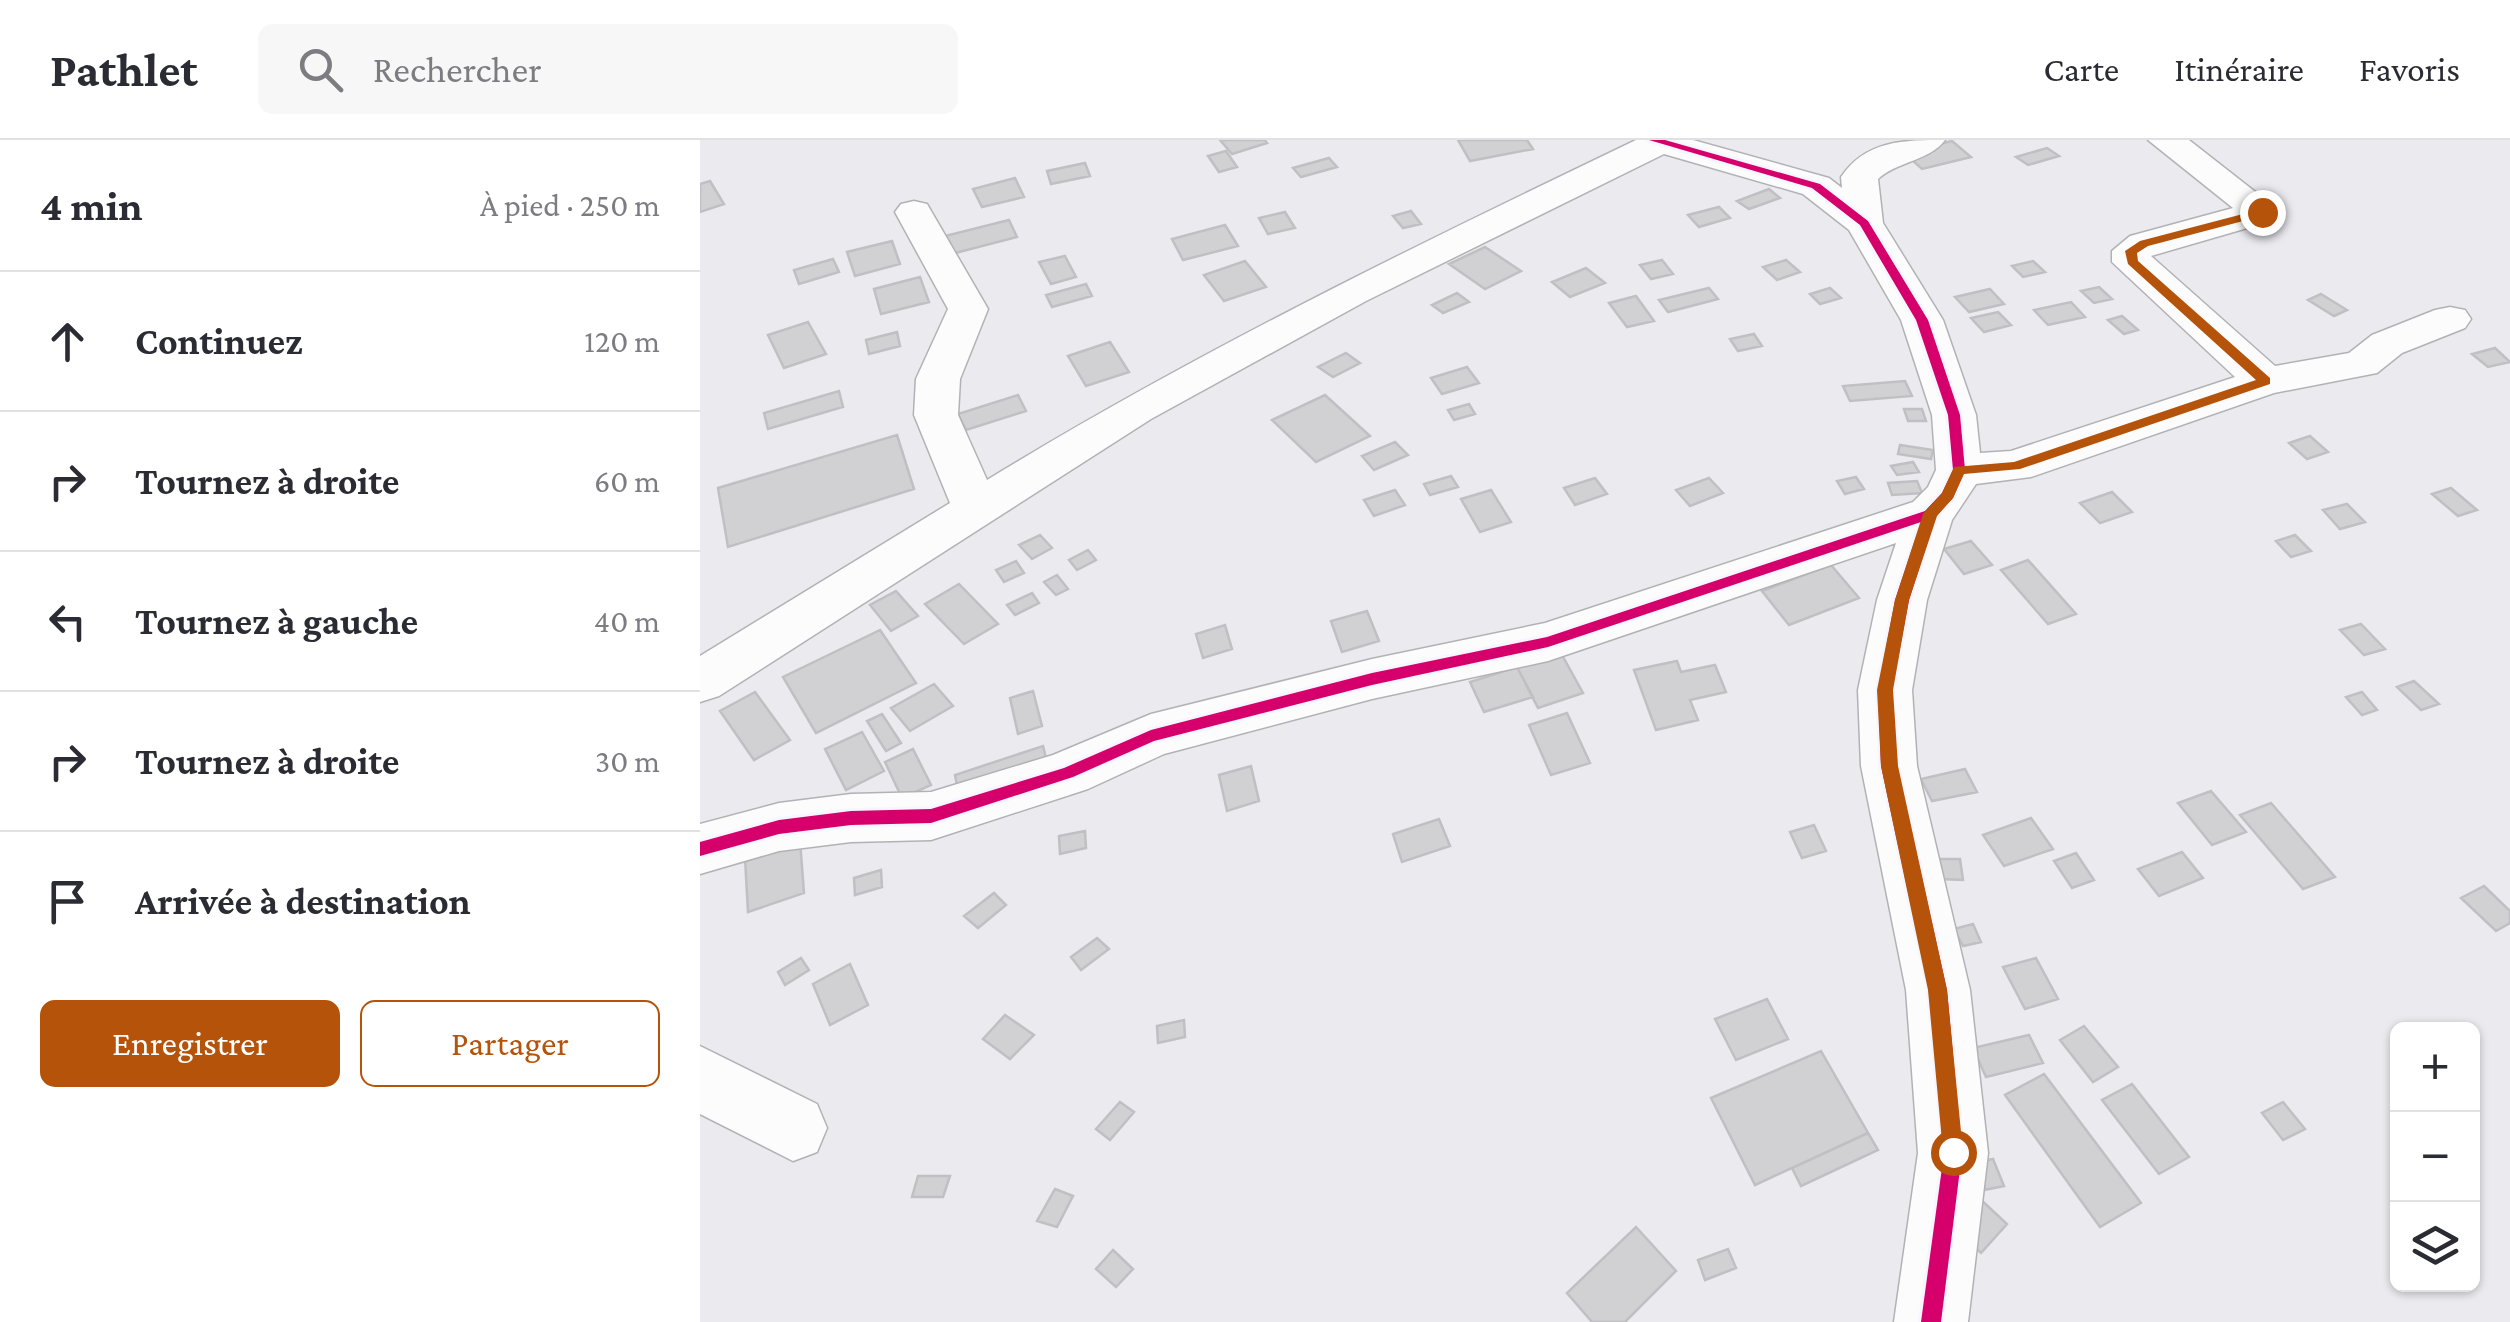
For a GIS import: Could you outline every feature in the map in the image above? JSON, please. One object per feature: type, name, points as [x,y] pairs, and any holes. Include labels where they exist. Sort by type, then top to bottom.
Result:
[{"type":"street","points":[[1864,223],[1859,177],[1877,160],[1927,140]]},
{"type":"street","points":[[2166,140],[2262,212],[2144,244],[2131,251],[2132,262],[2266,381]]},
{"type":"street","points":[[700,682],[1135,410],[1352,292],[1637,146],[1816,186],[1864,223],[1922,320],[1954,414],[1959,470],[1948,495],[1930,514],[1902,600],[1885,690],[1890,766],[1938,990],[1953,1152],[1930,1322]]},
{"type":"street","points":[[914,212],[968,309],[938,379],[936,416],[976,509]]},
{"type":"street","points":[[1959,470],[2015,466],[2266,381],[2362,364],[2387,344],[2450,319]]},
{"type":"street","points":[[700,849],[779,827],[852,818],[931,816],[1068,773],[1151,736],[1372,678],[1548,642],[1930,514]]},
{"type":"street","points":[[700,1078],[793,1128]]},
{"type":"building","points":[[1220,140],[1265,140],[1267,143],[1232,154]]},
{"type":"building","points":[[1458,140],[1527,140],[1533,149],[1470,161]]},
{"type":"building","points":[[1952,141],[1971,157],[1922,169],[1904,153]]},
{"type":"building","points":[[2047,148],[2059,156],[2028,165],[2016,157]]},
{"type":"building","points":[[1226,151],[1237,167],[1219,172],[1208,156]]},
{"type":"building","points":[[1329,158],[1337,167],[1301,177],[1293,168]]},
{"type":"building","points":[[1085,163],[1090,176],[1051,184],[1047,171]]},
{"type":"building","points":[[1015,178],[1024,197],[982,207],[973,189]]},
{"type":"building","points":[[710,181],[724,204],[700,212],[700,184]]},
{"type":"building","points":[[1769,189],[1780,198],[1749,209],[1737,201]]},
{"type":"building","points":[[1719,207],[1730,218],[1699,227],[1688,215]]},
{"type":"building","points":[[1411,211],[1421,224],[1403,228],[1393,216]]},
{"type":"building","points":[[1285,212],[1295,228],[1268,234],[1259,218]]},
{"type":"building","points":[[1009,220],[1017,237],[940,257],[933,239]]},
{"type":"building","points":[[1225,225],[1238,246],[1183,260],[1172,239]]},
{"type":"building","points":[[892,241],[900,264],[855,276],[847,252]]},
{"type":"building","points":[[1485,247],[1521,271],[1485,289],[1449,264]]},
{"type":"building","points":[[1065,256],[1076,277],[1051,284],[1039,262]]},
{"type":"building","points":[[833,259],[839,272],[799,284],[794,270]]},
{"type":"building","points":[[1662,260],[1673,274],[1651,279],[1640,265]]},
{"type":"building","points":[[1786,260],[1800,272],[1777,280],[1763,267]]},
{"type":"building","points":[[1245,261],[1266,287],[1224,301],[1204,275]]},
{"type":"building","points":[[2033,261],[2045,272],[2023,277],[2012,266]]},
{"type":"building","points":[[1586,268],[1605,283],[1570,297],[1552,282]]},
{"type":"building","points":[[920,277],[929,302],[881,314],[874,289]]},
{"type":"building","points":[[1086,284],[1092,296],[1052,307],[1046,295]]},
{"type":"building","points":[[2099,287],[2112,299],[2094,303],[2081,291]]},
{"type":"building","points":[[1709,288],[1718,299],[1668,312],[1659,300]]},
{"type":"building","points":[[1830,288],[1841,298],[1820,304],[1810,294]]},
{"type":"building","points":[[1990,289],[2004,304],[1969,312],[1955,297]]},
{"type":"building","points":[[1457,293],[1469,302],[1443,313],[1432,305]]},
{"type":"building","points":[[2321,294],[2347,310],[2334,316],[2308,300]]},
{"type":"building","points":[[1636,296],[1654,321],[1627,327],[1609,303]]},
{"type":"building","points":[[2071,302],[2085,317],[2048,325],[2034,310]]},
{"type":"building","points":[[1998,312],[2011,325],[1984,332],[1971,318]]},
{"type":"building","points":[[2122,316],[2138,330],[2124,334],[2108,320]]},
{"type":"building","points":[[808,322],[826,354],[784,368],[768,335]]},
{"type":"building","points":[[897,332],[900,346],[869,354],[866,340]]},
{"type":"building","points":[[1754,334],[1762,346],[1738,351],[1730,339]]},
{"type":"building","points":[[1110,342],[1129,372],[1086,386],[1068,356]]},
{"type":"building","points":[[2495,348],[2510,362],[2488,367],[2472,354]]},
{"type":"building","points":[[1346,353],[1360,363],[1333,377],[1318,367]]},
{"type":"building","points":[[1467,367],[1479,383],[1442,394],[1431,378]]},
{"type":"building","points":[[1905,381],[1912,396],[1850,401],[1843,386]]},
{"type":"building","points":[[839,391],[843,407],[768,429],[764,413]]},
{"type":"building","points":[[1018,395],[1026,411],[966,430],[958,414]]},
{"type":"building","points":[[1325,395],[1370,436],[1316,462],[1272,420]]},
{"type":"building","points":[[1469,404],[1475,414],[1454,420],[1448,410]]},
{"type":"building","points":[[1904,409],[1922,409],[1926,421],[1908,421]]},
{"type":"building","points":[[897,435],[914,489],[728,547],[718,488]]},
{"type":"building","points":[[2310,436],[2328,452],[2307,459],[2289,443]]},
{"type":"building","points":[[1395,442],[1408,455],[1374,470],[1362,456]]},
{"type":"building","points":[[1900,445],[1933,450],[1931,459],[1898,454]]},
{"type":"building","points":[[1913,462],[1919,472],[1897,475],[1891,466]]},
{"type":"building","points":[[1451,476],[1458,487],[1430,495],[1424,484]]},
{"type":"building","points":[[1856,477],[1864,489],[1845,494],[1837,481]]},
{"type":"building","points":[[1595,478],[1607,494],[1575,505],[1564,488]]},
{"type":"building","points":[[1709,478],[1723,493],[1690,506],[1676,490]]},
{"type":"building","points":[[1917,481],[1922,493],[1892,495],[1888,483]]},
{"type":"building","points":[[2451,488],[2477,510],[2458,516],[2432,494]]},
{"type":"building","points":[[1395,490],[1405,505],[1374,516],[1364,500]]},
{"type":"building","points":[[1491,490],[1511,522],[1480,532],[1461,499]]},
{"type":"building","points":[[2112,492],[2132,512],[2100,523],[2080,503]]},
{"type":"building","points":[[2347,504],[2365,522],[2340,529],[2323,510]]},
{"type":"building","points":[[1040,535],[1052,548],[1032,559],[1019,545]]},
{"type":"building","points":[[2295,535],[2311,551],[2291,557],[2276,541]]},
{"type":"building","points":[[1971,541],[1992,565],[1964,574],[1944,549]]},
{"type":"building","points":[[1088,550],[1096,560],[1077,570],[1069,560]]},
{"type":"building","points":[[2028,560],[2076,614],[2048,624],[2001,570]]},
{"type":"building","points":[[1016,561],[1024,573],[1004,582],[996,570]]},
{"type":"building","points":[[1831,565],[1859,598],[1789,625],[1762,591]]},
{"type":"building","points":[[1057,575],[1068,589],[1056,595],[1044,582]]},
{"type":"building","points":[[959,584],[998,624],[964,644],[925,604]]},
{"type":"building","points":[[896,591],[918,616],[891,631],[870,605]]},
{"type":"building","points":[[1032,593],[1039,603],[1015,615],[1007,605]]},
{"type":"building","points":[[1367,611],[1379,641],[1342,652],[1331,621]]},
{"type":"building","points":[[2361,624],[2385,649],[2364,655],[2340,630]]},
{"type":"building","points":[[1225,625],[1232,649],[1203,658],[1196,634]]},
{"type":"building","points":[[880,630],[916,683],[816,733],[783,677]]},
{"type":"building","points":[[1561,653],[1583,693],[1538,708],[1517,667]]},
{"type":"building","points":[[1677,661],[1681,672],[1715,665],[1726,692],[1690,700],[1698,720],[1656,730],[1634,670]]},
{"type":"building","points":[[1517,667],[1533,697],[1484,712],[1470,682]]},
{"type":"building","points":[[2414,681],[2439,704],[2421,710],[2397,687]]},
{"type":"building","points":[[934,684],[953,706],[910,731],[891,708]]},
{"type":"building","points":[[1033,691],[1042,726],[1018,734],[1010,698]]},
{"type":"building","points":[[755,692],[790,740],[754,760],[720,711]]},
{"type":"building","points":[[2362,692],[2377,710],[2362,715],[2346,697]]},
{"type":"building","points":[[1567,713],[1590,763],[1551,775],[1529,725]]},
{"type":"building","points":[[882,714],[901,743],[886,751],[867,721]]},
{"type":"building","points":[[862,732],[884,771],[846,790],[825,749]]},
{"type":"building","points":[[1043,746],[1048,766],[959,796],[955,775]]},
{"type":"building","points":[[913,749],[931,785],[902,798],[885,762]]},
{"type":"building","points":[[1251,766],[1259,801],[1227,811],[1219,775]]},
{"type":"building","points":[[1965,769],[1977,792],[1932,801],[1921,779]]},
{"type":"building","points":[[2211,791],[2246,832],[2212,845],[2178,803]]},
{"type":"building","points":[[2271,803],[2335,877],[2303,889],[2240,815]]},
{"type":"building","points":[[2031,818],[2053,849],[2004,866],[1983,835]]},
{"type":"building","points":[[1439,819],[1450,846],[1402,862],[1393,834]]},
{"type":"building","points":[[1814,825],[1826,851],[1802,858],[1790,832]]},
{"type":"building","points":[[1085,831],[1086,848],[1060,854],[1059,836]]},
{"type":"building","points":[[800,841],[804,893],[748,912],[745,858]]},
{"type":"building","points":[[2182,852],[2203,878],[2159,896],[2138,869]]},
{"type":"building","points":[[2076,853],[2094,880],[2072,888],[2054,861]]},
{"type":"building","points":[[1937,859],[1960,859],[1963,880],[1939,879]]},
{"type":"building","points":[[881,870],[882,887],[855,895],[854,878]]},
{"type":"building","points":[[2484,886],[2510,911],[2510,923],[2496,931],[2461,898]]},
{"type":"building","points":[[994,893],[1006,905],[978,928],[964,916]]},
{"type":"building","points":[[1973,924],[1981,942],[1963,946],[1954,929]]},
{"type":"building","points":[[1097,938],[1109,949],[1081,970],[1071,957]]},
{"type":"building","points":[[801,958],[809,970],[785,985],[778,972]]},
{"type":"building","points":[[2036,958],[2058,999],[2025,1009],[2003,967]]},
{"type":"building","points":[[850,964],[868,1005],[830,1025],[813,984]]},
{"type":"building","points":[[1767,999],[1788,1039],[1736,1060],[1715,1019]]},
{"type":"building","points":[[1005,1015],[1034,1035],[1010,1059],[983,1039]]},
{"type":"building","points":[[1184,1020],[1185,1037],[1158,1043],[1157,1026]]},
{"type":"building","points":[[2084,1026],[2118,1067],[2093,1082],[2060,1040]]},
{"type":"building","points":[[2029,1035],[2043,1063],[1986,1077],[1973,1048]]},
{"type":"building","points":[[1821,1051],[1868,1133],[1755,1185],[1711,1098]]},
{"type":"building","points":[[2044,1074],[2141,1203],[2100,1227],[2005,1095]]},
{"type":"building","points":[[2132,1084],[2189,1157],[2159,1174],[2102,1100]]},
{"type":"building","points":[[1120,1102],[1134,1112],[1110,1140],[1096,1129]]},
{"type":"building","points":[[2283,1102],[2305,1129],[2283,1140],[2262,1113]]},
{"type":"building","points":[[1868,1133],[1878,1150],[1801,1186],[1792,1168]]},
{"type":"building","points":[[1993,1159],[2004,1186],[1954,1196],[1945,1169]]},
{"type":"building","points":[[918,1176],[950,1176],[943,1197],[912,1197]]},
{"type":"building","points":[[1055,1189],[1073,1196],[1057,1227],[1037,1221]]},
{"type":"building","points":[[1978,1197],[2007,1224],[1981,1253],[1953,1226]]},
{"type":"building","points":[[1636,1227],[1676,1271],[1625,1322],[1592,1322],[1567,1293]]},
{"type":"building","points":[[1728,1249],[1736,1268],[1705,1280],[1698,1260]]},
{"type":"building","points":[[1113,1250],[1133,1269],[1116,1287],[1096,1269]]},
{"type":"cycle path","points":[[1654,140],[1816,186],[1864,223],[1922,320],[1954,415],[1959,470],[1948,495],[1930,514],[1902,600],[1885,690],[1889,766],[1938,990],[1953,1153],[1931,1322]]},
{"type":"cycle path","points":[[700,849],[779,827],[851,818],[931,816],[1068,773],[1151,736],[1372,679],[1548,642],[1930,514]]},
{"type":"route","points":[[1953,1152],[1938,990],[1890,766],[1885,690],[1902,600],[1930,514],[1948,495],[1959,470],[2015,466],[2266,381],[2132,262],[2131,251],[2262,212]]}]
